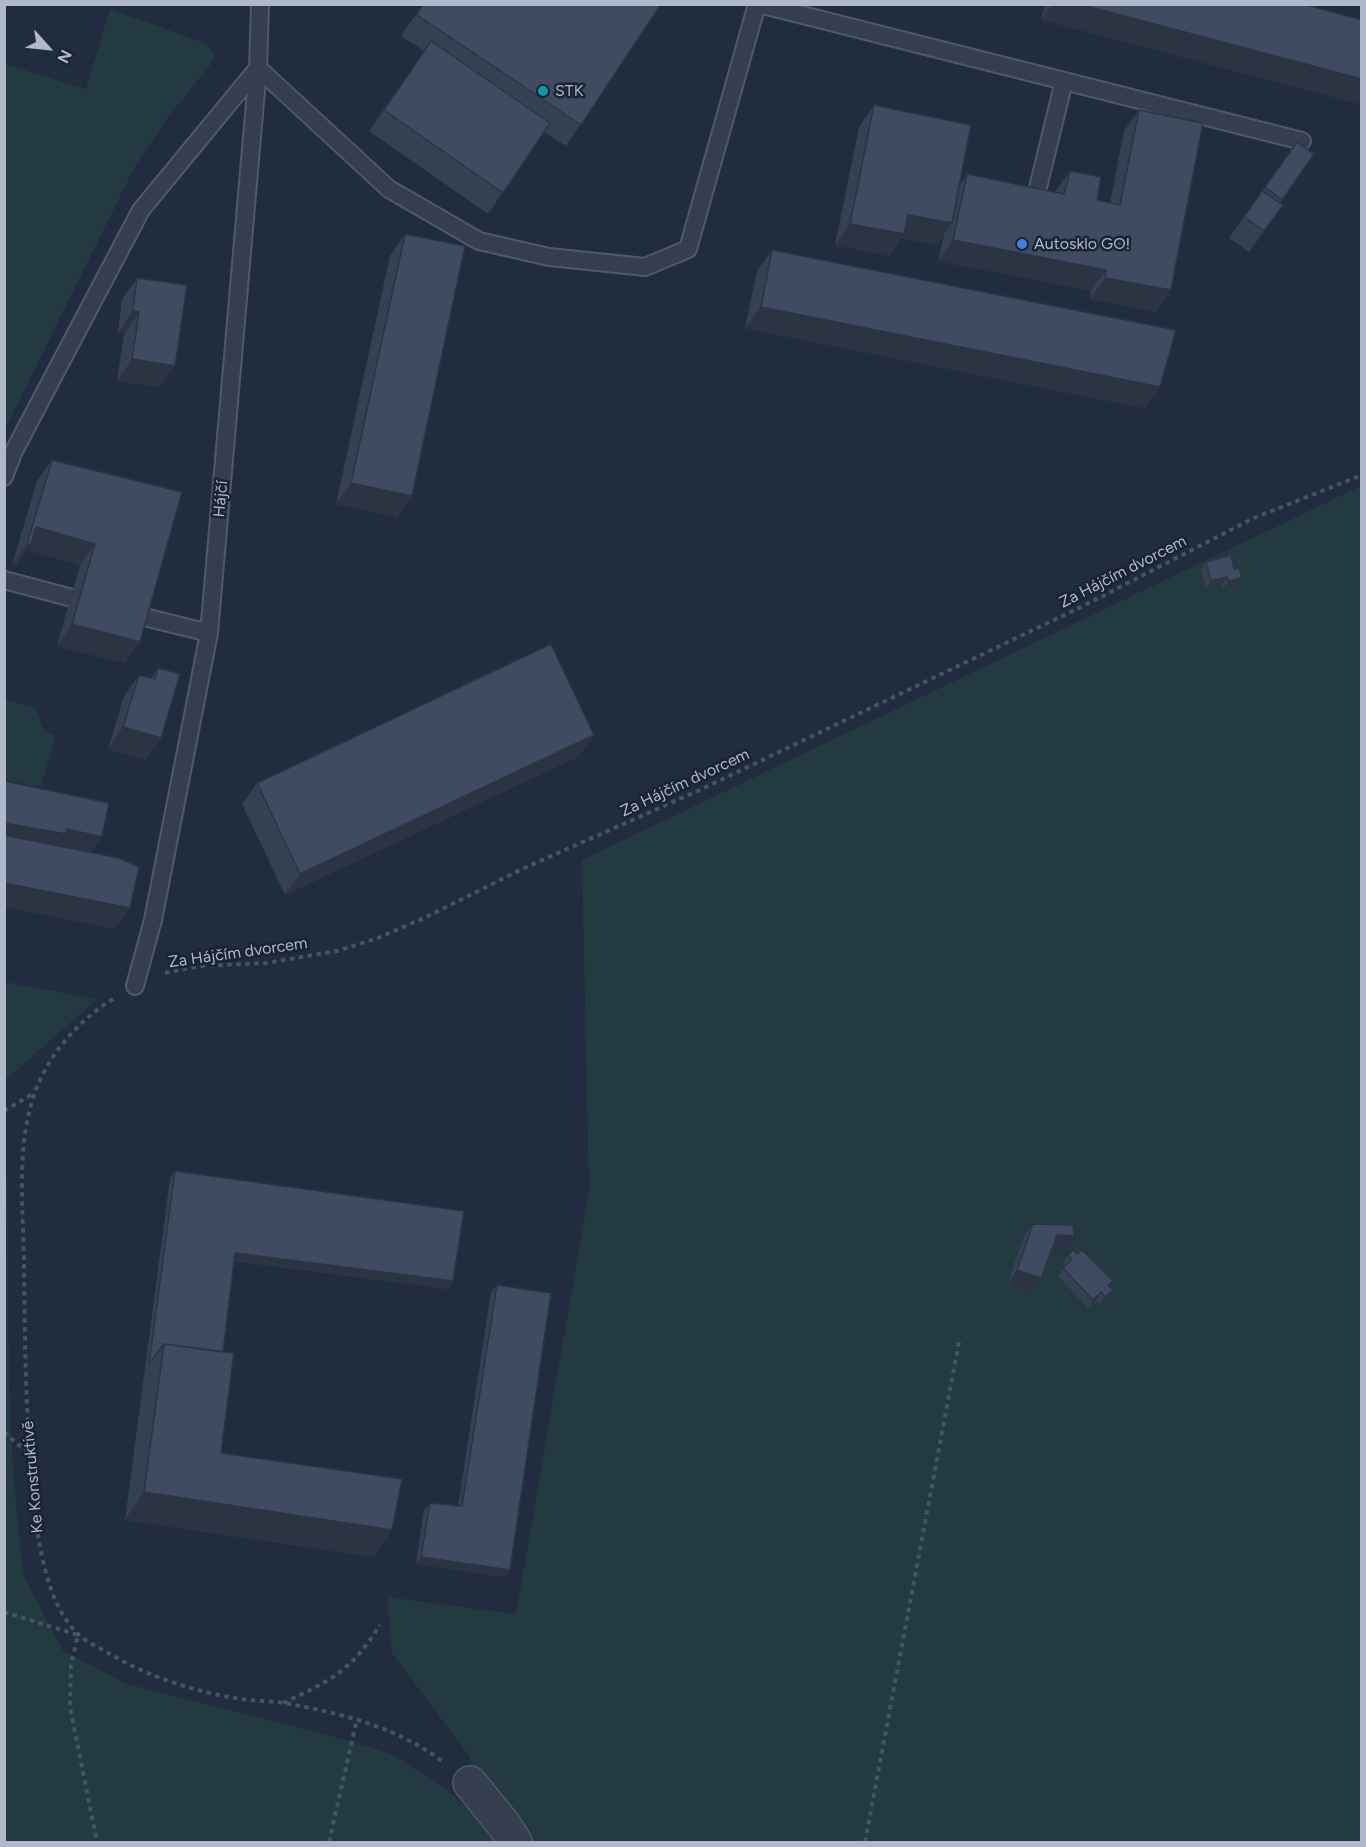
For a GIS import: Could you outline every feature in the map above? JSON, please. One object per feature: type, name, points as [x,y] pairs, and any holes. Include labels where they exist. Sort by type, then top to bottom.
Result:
[{"type":"street","points":[[470,1783],[515,1842]]},
{"type":"lane","name":"Hájčí","points":[[135,986],[153,920],[209,633],[258,68],[260,4]]},
{"type":"lane","points":[[4,477],[14,451],[141,210],[258,68],[389,189],[479,241],[549,257],[645,267],[688,249],[758,4],[1302,141]]},
{"type":"lane","points":[[1032,212],[1064,81]]},
{"type":"lane","points":[[4,580],[209,633]]},
{"type":"path","name":"Za Hájčím dvorcem","points":[[34,1093],[47,1065],[67,1038],[98,1009],[135,986],[168,972],[200,966],[267,963],[337,951],[378,938],[424,918],[520,870],[745,769],[1083,606],[1254,518],[1362,475]]},
{"type":"path","points":[[4,1111],[34,1093]]},
{"type":"path","name":"Ke Konstruktivě","points":[[34,1093],[25,1136],[23,1181],[26,1396],[29,1454],[42,1552],[56,1602],[78,1635],[133,1668],[196,1690],[241,1699],[282,1703],[357,1719],[426,1749],[470,1783]]},
{"type":"path","points":[[865,1842],[959,1342]]},
{"type":"path","points":[[4,1432],[29,1454]]},
{"type":"path","points":[[4,1612],[78,1635],[71,1665],[70,1707],[97,1842]]},
{"type":"path","points":[[282,1703],[326,1683],[348,1667],[368,1644],[380,1625]]},
{"type":"path","points":[[329,1842],[357,1719]]},
{"type":"green space","points":[[110,9],[207,44],[214,55],[209,67],[168,117],[135,166],[5,429],[5,64],[86,89]]},
{"type":"green space","points":[[1361,486],[1361,1842],[5,1842],[4,1179],[7,1179],[9,1383],[13,1474],[23,1575],[63,1651],[127,1684],[332,1736],[391,1754],[443,1787],[484,1822],[470,1757],[392,1653],[387,1597],[516,1614],[589,1191],[582,860]]},
{"type":"green space","points":[[5,699],[36,708],[43,730],[55,736],[41,787],[5,780]]},
{"type":"green space","points":[[5,982],[97,999],[9,1077],[5,1078]]},
{"type":"building","name":"STK","points":[[423,4],[661,4],[581,125],[417,15]]},
{"type":"building","points":[[1079,4],[1303,4],[1362,20],[1362,79]]},
{"type":"building","points":[[431,41],[550,123],[503,193],[384,110]]},
{"type":"building","points":[[874,105],[971,125],[952,223],[908,215],[904,234],[850,224]]},
{"type":"building","points":[[1139,110],[1203,123],[1171,290],[1105,278],[1106,270],[953,240],[967,174],[1064,194],[1070,171],[1101,177],[1097,200],[1120,205]]},
{"type":"building","points":[[1297,142],[1314,154],[1282,200],[1265,187]]},
{"type":"building","points":[[1262,191],[1283,205],[1264,231],[1244,217]]},
{"type":"building","points":[[405,234],[465,246],[412,496],[351,483]]},
{"type":"building","points":[[772,250],[1176,330],[1160,387],[761,307]]},
{"type":"building","points":[[137,278],[187,285],[175,366],[132,359],[139,312],[133,311]]},
{"type":"building","points":[[52,460],[182,492],[140,642],[72,624],[95,544],[36,527],[31,544],[27,544]]},
{"type":"building","points":[[1231,555],[1234,569],[1239,568],[1242,578],[1228,581],[1227,577],[1211,581],[1206,562]]},
{"type":"building","points":[[551,644],[594,735],[300,874],[257,783]]},
{"type":"building","points":[[158,668],[180,674],[161,738],[123,727],[139,675],[155,679]]},
{"type":"building","points":[[4,781],[109,803],[102,837],[67,829],[66,834],[4,823]]},
{"type":"building","points":[[4,835],[119,858],[139,867],[130,908],[4,883]]},
{"type":"building","points":[[175,1171],[464,1211],[453,1281],[235,1253],[223,1352],[164,1344],[149,1364]]},
{"type":"building","points":[[1033,1224],[1073,1225],[1074,1236],[1057,1235],[1041,1278],[1017,1270]]},
{"type":"building","points":[[1073,1250],[1077,1254],[1082,1250],[1113,1281],[1108,1285],[1113,1290],[1105,1297],[1101,1292],[1093,1300],[1063,1268],[1072,1259],[1068,1255]]},
{"type":"building","points":[[497,1285],[551,1293],[510,1570],[421,1557],[430,1503],[462,1506]]},
{"type":"building","points":[[164,1344],[234,1353],[221,1453],[402,1479],[392,1530],[144,1492]]},
{"type":"place","name":"STK","points":[[543,91]]},
{"type":"place","name":"Autosklo GO!","points":[[1022,244]]}]
